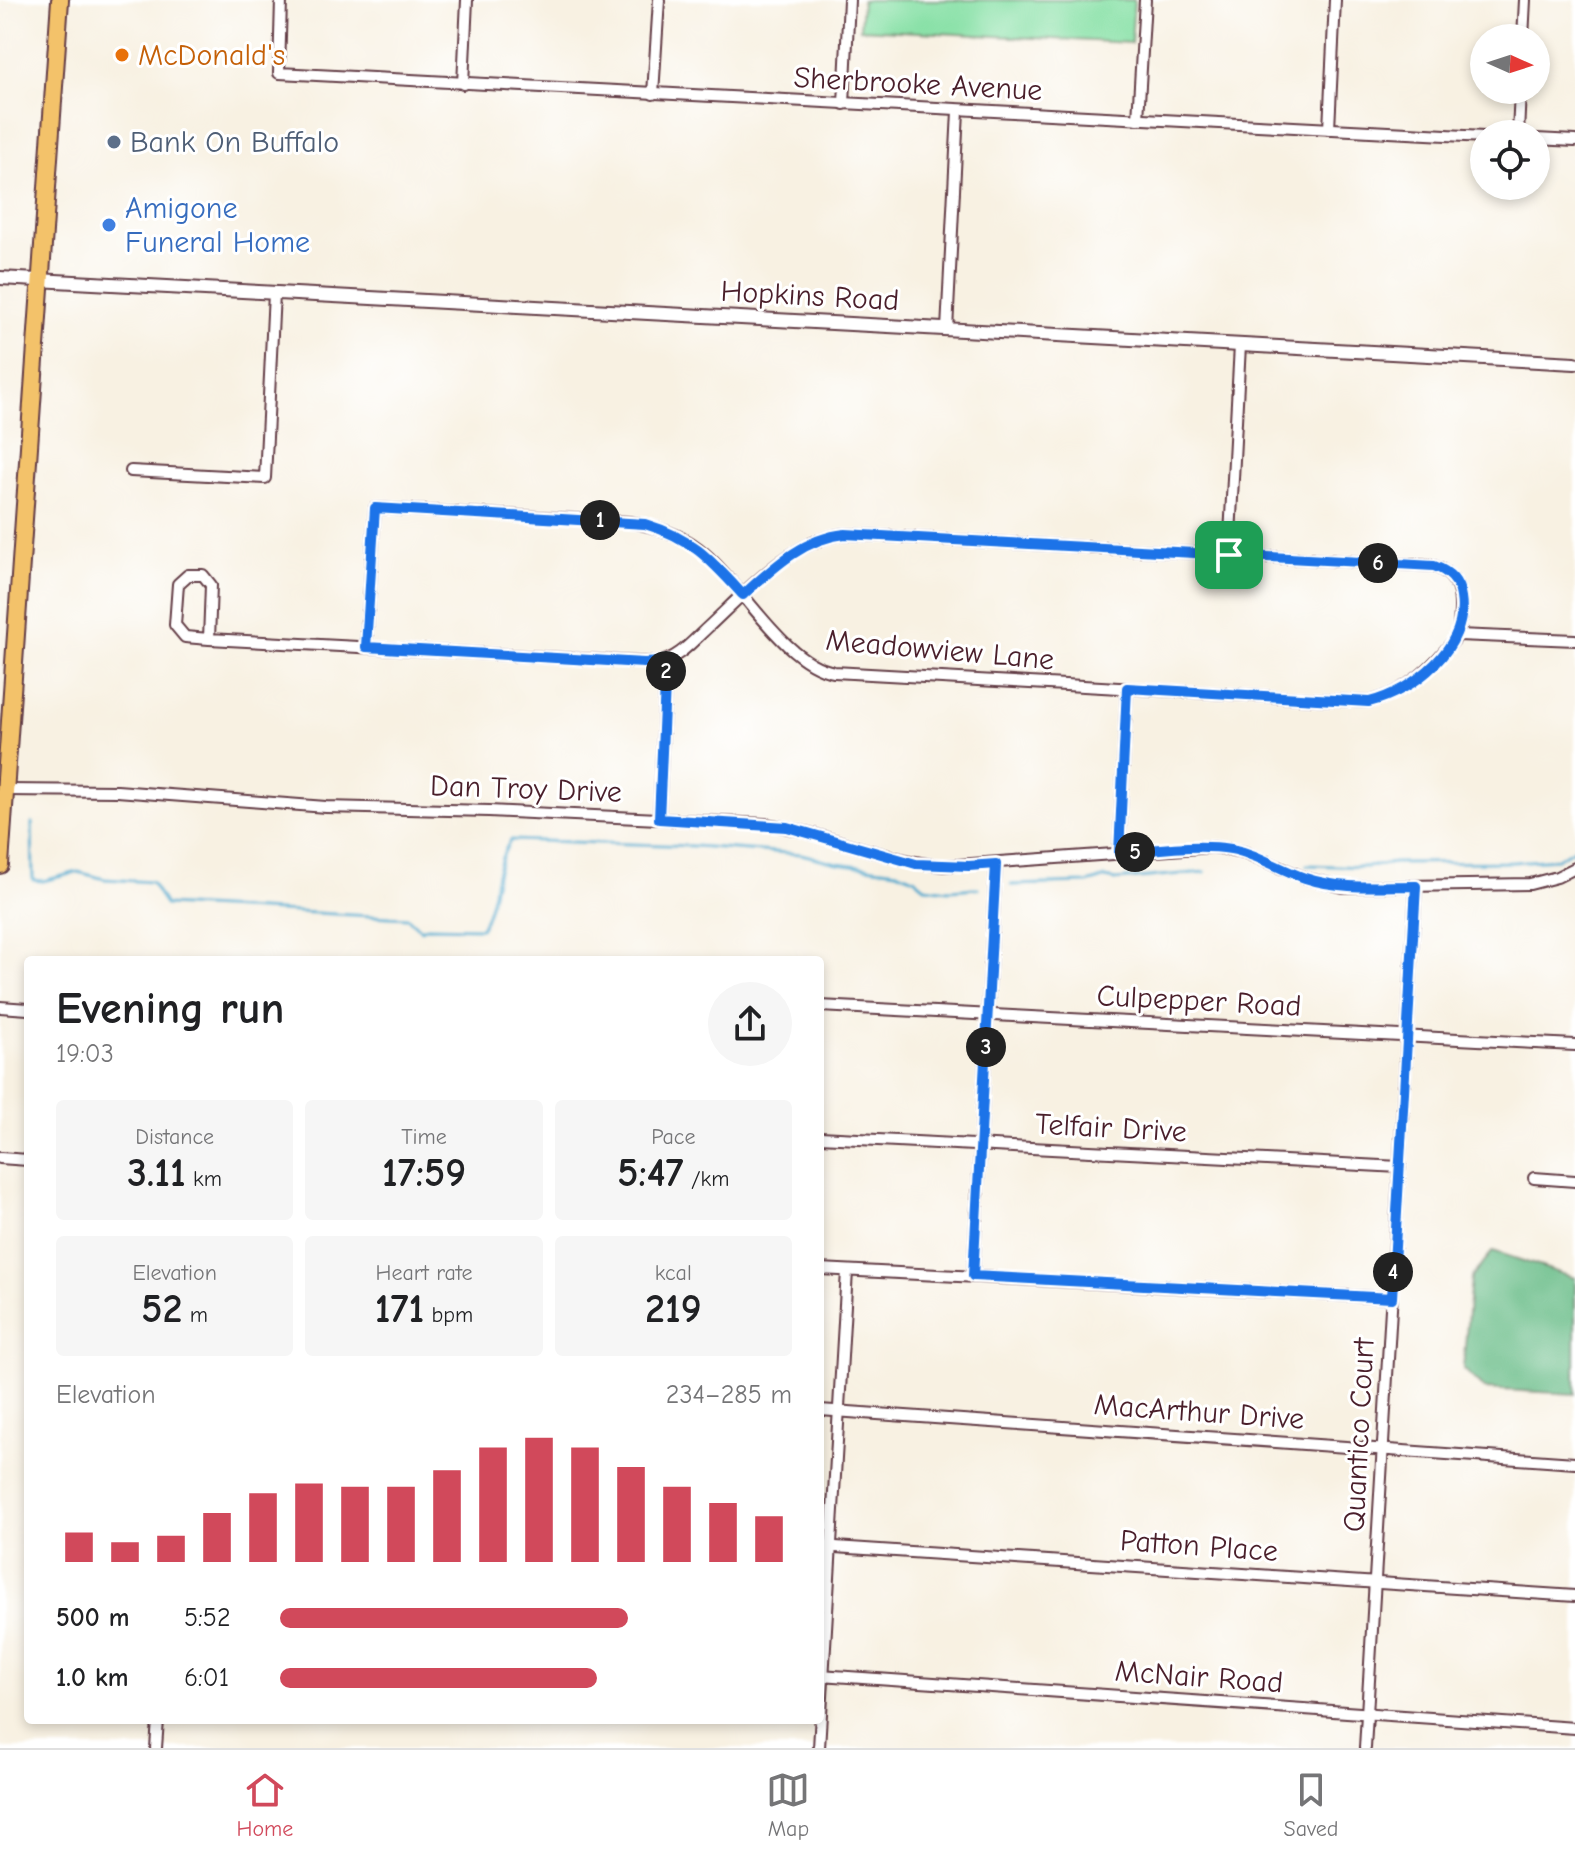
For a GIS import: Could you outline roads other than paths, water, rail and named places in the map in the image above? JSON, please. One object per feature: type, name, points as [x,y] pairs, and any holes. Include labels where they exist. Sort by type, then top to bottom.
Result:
[{"type":"main road","points":[[0,865],[5,790],[4,673],[42,280],[60,0]]},
{"type":"street","name":"Sherbrooke Avenue","points":[[281,0],[279,73],[1470,136]]},
{"type":"street","points":[[463,84],[467,0]]},
{"type":"street","points":[[653,94],[659,0]]},
{"type":"street","points":[[844,104],[849,0]]},
{"type":"street","points":[[1138,119],[1145,0]]},
{"type":"street","points":[[1329,129],[1335,0]]},
{"type":"street","points":[[1524,24],[1525,0]]},
{"type":"street","points":[[947,330],[958,111]]},
{"type":"street","points":[[1550,140],[1575,141]]},
{"type":"street","name":"Hopkins Road","points":[[0,278],[1575,363]]},
{"type":"street","points":[[131,471],[265,478],[274,293]]},
{"type":"street","points":[[1229,555],[1240,345]]},
{"type":"street","name":"Meadowview Lane","points":[[366,647],[375,508],[645,524],[698,548],[805,661],[824,670],[1369,702],[1391,695],[1415,681],[1458,635]]},
{"type":"street","points":[[209,639],[211,585],[203,575],[188,575],[178,584],[175,625],[185,637],[209,639],[644,663],[666,662],[676,657],[743,595],[807,544],[831,535],[845,534],[1434,566],[1450,575],[1459,588],[1462,600],[1458,635],[1575,640]]},
{"type":"street","points":[[659,819],[666,662]]},
{"type":"street","points":[[1119,853],[1127,688]]},
{"type":"street","name":"Dan Troy Drive","points":[[5,790],[117,791],[326,807],[659,819],[787,827],[916,864],[969,866],[1119,853],[1229,848],[1259,857],[1287,871],[1343,887],[1530,884],[1557,877],[1575,868]]},
{"type":"street","points":[[973,1276],[996,864]]},
{"type":"street","name":"Quantico Court","points":[[1365,1748],[1416,886]]},
{"type":"street","name":"Culpepper Road","points":[[824,1006],[1575,1045]]},
{"type":"street","points":[[0,1007],[24,1009]]},
{"type":"street","name":"Telfair Drive","points":[[824,1137],[1400,1167]]},
{"type":"street","points":[[0,1158],[24,1160]]},
{"type":"street","points":[[1534,1178],[1575,1181]]},
{"type":"street","points":[[824,1269],[1392,1298]]},
{"type":"street","points":[[824,1610],[847,1271]]},
{"type":"street","name":"MacArthur Drive","points":[[824,1410],[1575,1463]]},
{"type":"street","name":"Patton Place","points":[[826,1546],[1575,1596]]},
{"type":"street","name":"McNair Road","points":[[824,1675],[1575,1728]]},
{"type":"street","points":[[156,1748],[158,1724]]},
{"type":"street","points":[[819,1748],[820,1724]]},
{"type":"waterway","points":[[32,823],[33,880],[43,881],[78,872],[105,879],[151,882],[165,905],[408,918],[421,930],[427,927],[481,928],[501,861],[511,840],[694,846],[801,854],[837,863],[897,871],[925,887],[949,890],[978,888]]},
{"type":"waterway","points":[[1307,865],[1367,867],[1394,863],[1513,862],[1557,859],[1575,848]]},
{"type":"waterway","points":[[1011,885],[1087,883],[1105,878],[1116,880],[1205,872]]},
{"type":"place","name":"McDonald's","points":[[122,55]]},
{"type":"place","name":"Bank On Buffalo","points":[[114,142]]},
{"type":"place","name":"Amigone Funeral Home","points":[[109,225]]}]
